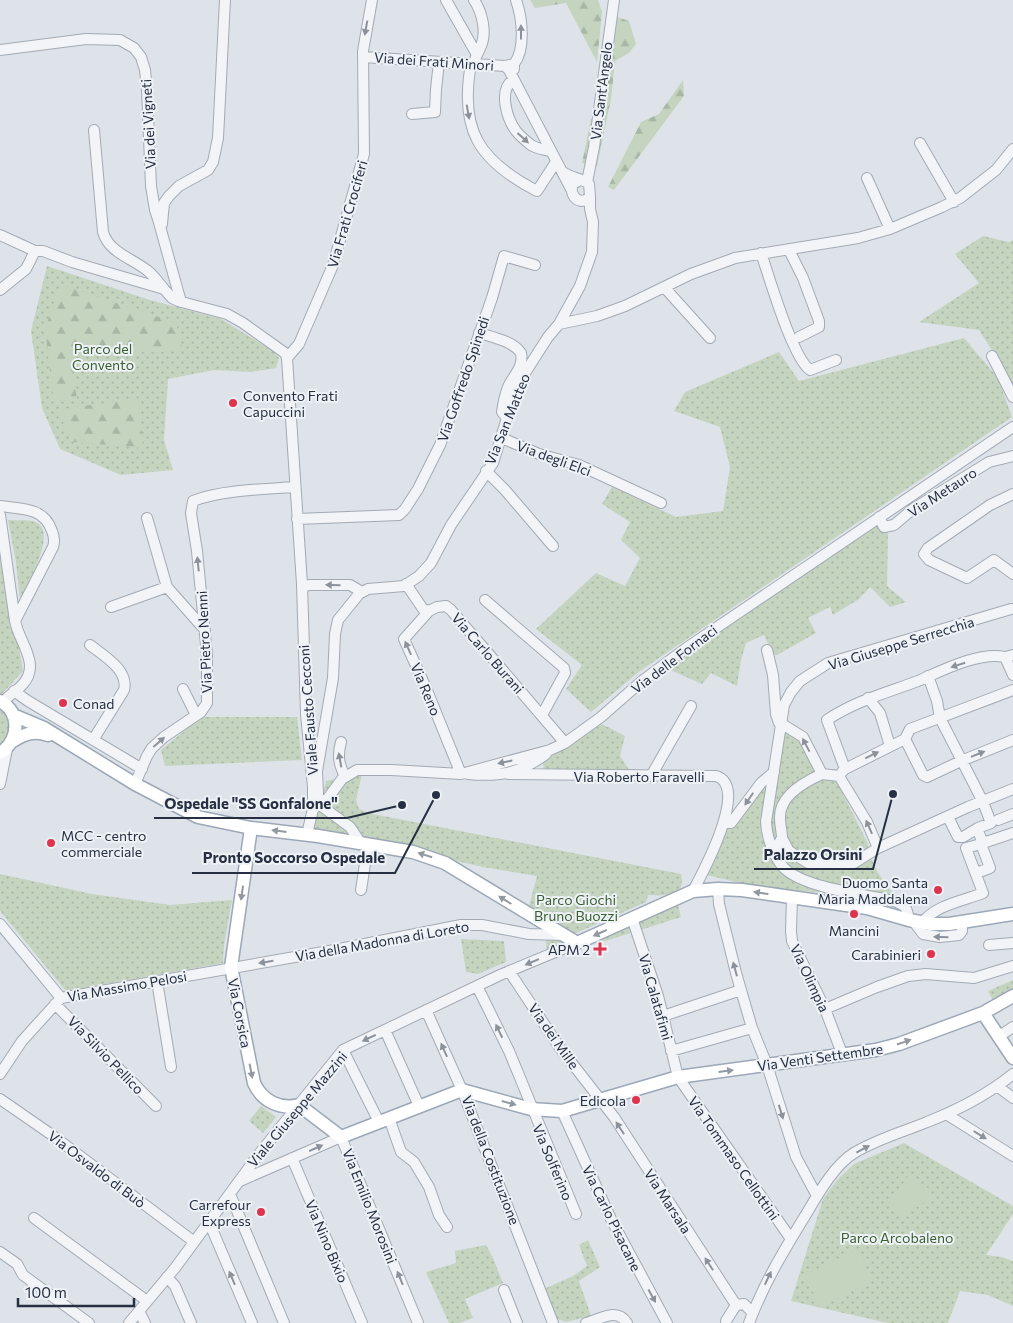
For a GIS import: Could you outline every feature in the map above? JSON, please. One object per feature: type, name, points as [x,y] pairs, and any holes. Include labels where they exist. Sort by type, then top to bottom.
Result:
[{"type":"main road","points":[[2,702],[14,715],[44,728],[135,784],[198,817],[251,828],[307,834],[422,854],[455,869],[577,943],[693,891],[718,889],[742,890],[873,909],[915,922],[939,925],[1013,914]]},
{"type":"main road","points":[[7,748],[16,733],[14,715]]},
{"type":"main road","points":[[7,748],[26,734],[37,732],[71,744]]},
{"type":"main road","name":"Via Corsica","points":[[251,828],[231,967],[255,1086],[261,1094],[276,1105],[285,1108],[299,1105]]},
{"type":"main road","name":"Via Venti Settembre","points":[[678,1077],[843,1056],[890,1047],[983,1013],[1013,996]]},
{"type":"main road","points":[[983,1013],[1013,1058]]},
{"type":"main road","name":"Via della Costituzione","points":[[462,1090],[531,1109],[562,1111],[678,1077]]},
{"type":"main road","points":[[341,1137],[462,1090]]},
{"type":"main road","name":"Via Emilio Morosini","points":[[299,1105],[341,1137]]},
{"type":"street","points":[[180,302],[162,230],[164,203],[180,186],[208,170],[213,162],[218,138],[225,0]]},
{"type":"street","name":"Via Frati Crociferi","points":[[287,358],[299,344],[333,265],[364,154],[363,57],[364,38],[372,0]]},
{"type":"street","points":[[446,0],[474,60]]},
{"type":"street","points":[[474,0],[482,16],[483,38],[481,47],[474,60],[467,91],[468,115],[478,141],[488,157],[508,176],[537,191],[559,166]]},
{"type":"street","points":[[516,0],[522,31],[518,60],[510,65],[513,80],[574,196],[588,211],[593,222]]},
{"type":"street","name":"Via Sant'Angelo","points":[[559,324],[580,286],[592,252],[593,222],[590,207],[590,188],[583,181],[594,147],[614,0]]},
{"type":"street","name":"Via dei Vigneti","points":[[0,50],[86,39],[120,40],[134,48],[141,57],[145,70],[148,96],[151,186],[155,210],[162,230]]},
{"type":"street","name":"Via dei Frati Minori","points":[[363,57],[439,62],[474,60],[510,65]]},
{"type":"street","points":[[412,114],[436,112],[439,62]]},
{"type":"street","points":[[513,80],[508,83],[506,88],[506,109],[515,131],[531,145],[538,149],[550,151]]},
{"type":"street","points":[[94,130],[103,232],[106,241],[112,248],[148,271],[174,300],[232,316],[285,352],[287,358]]},
{"type":"street","points":[[920,143],[954,202]]},
{"type":"street","points":[[559,324],[597,316],[725,261],[761,253],[858,238],[890,229],[954,202],[988,177],[1013,149]]},
{"type":"street","points":[[559,166],[572,178],[583,181]]},
{"type":"street","points":[[866,178],[890,229]]},
{"type":"street","points":[[571,189],[573,184],[583,181]]},
{"type":"street","points":[[579,201],[586,200],[590,196]]},
{"type":"street","points":[[0,235],[35,251],[43,251],[72,262],[164,289]]},
{"type":"street","points":[[789,250],[803,278],[819,321],[819,327],[798,337]]},
{"type":"street","points":[[1,288],[26,269],[35,251]]},
{"type":"street","points":[[761,253],[792,344],[805,366],[810,370],[836,360]]},
{"type":"street","name":"Via Goffredo Spinedi","points":[[298,519],[399,515],[405,509],[418,490],[440,445],[492,298],[504,256],[535,265]]},
{"type":"street","points":[[664,287],[710,338]]},
{"type":"street","name":"Via San Matteo","points":[[406,584],[419,576],[431,563],[451,526],[493,463],[507,418],[526,370],[559,324]]},
{"type":"street","points":[[479,333],[515,347],[521,353],[522,362],[508,388],[503,406],[502,412],[507,418]]},
{"type":"street","points":[[992,356],[1013,397]]},
{"type":"street","name":"Viale Fausto Cecconi","points":[[287,358],[302,585],[306,714],[316,807],[307,834]]},
{"type":"street","name":"Via delle Fornaci","points":[[345,777],[354,771],[364,769],[461,774],[550,750],[565,743],[601,717],[642,681],[685,649],[1013,427]]},
{"type":"street","name":"Via degli Elci","points":[[502,438],[539,454],[580,465],[661,503]]},
{"type":"street","name":"Via Metauro","points":[[879,517],[884,528],[894,525],[913,509],[989,462],[1013,456]]},
{"type":"street","points":[[486,471],[505,490],[553,546]]},
{"type":"street","name":"Via Pietro Nenni","points":[[135,784],[148,753],[158,743],[205,708],[208,696],[205,630],[191,513],[193,501],[258,490],[296,487]]},
{"type":"street","points":[[1013,494],[990,505],[928,548],[924,554],[929,560],[967,578],[994,560],[1013,574]]},
{"type":"street","points":[[0,506],[41,514],[48,522],[54,539],[53,547],[15,621]]},
{"type":"street","points":[[0,515],[16,630],[30,661],[31,670],[22,687],[11,693],[2,702]]},
{"type":"street","points":[[147,518],[168,587],[205,630]]},
{"type":"street","points":[[328,798],[322,798],[315,794],[333,678],[335,634],[338,620],[362,592],[368,589],[406,584],[423,609],[429,611]]},
{"type":"street","points":[[302,585],[350,585],[362,592]]},
{"type":"street","points":[[111,608],[168,587]]},
{"type":"street","points":[[485,600],[564,668],[565,673],[542,715]]},
{"type":"street","name":"Via Carlo Burani","points":[[429,611],[437,607],[446,606],[451,610],[565,743]]},
{"type":"street","name":"Via Giuseppe Serrecchia","points":[[915,922],[903,905],[894,901],[807,882],[785,869],[774,851],[768,839],[766,822],[784,705],[790,692],[800,680],[828,663],[1012,609]]},
{"type":"street","name":"Via Reno","points":[[429,611],[404,639],[461,774]]},
{"type":"street","points":[[90,645],[114,665],[124,676],[126,683],[124,690],[93,740]]},
{"type":"street","points":[[767,650],[773,675],[776,714],[781,727],[803,737],[822,774]]},
{"type":"street","points":[[1013,675],[1009,656],[982,658],[950,667],[868,698],[827,720],[843,771],[905,739],[910,729],[1013,690]]},
{"type":"street","points":[[928,676],[937,701],[940,718],[993,822]]},
{"type":"street","points":[[183,689],[196,715]]},
{"type":"street","points":[[14,691],[142,768]]},
{"type":"street","points":[[868,698],[880,713],[890,746]]},
{"type":"street","points":[[651,776],[691,706]]},
{"type":"street","points":[[905,739],[923,775],[927,777],[961,760],[1013,740]]},
{"type":"street","points":[[341,742],[338,761],[345,777],[328,798],[316,807],[350,827],[364,843],[361,890]]},
{"type":"street","points":[[0,784],[7,748]]},
{"type":"street","points":[[508,774],[538,760],[550,750]]},
{"type":"street","points":[[538,760],[538,775]]},
{"type":"street","points":[[693,891],[709,861],[724,823],[731,823],[760,783],[774,772]]},
{"type":"street","name":"Via Roberto Faravelli","points":[[461,774],[716,776],[722,778],[727,783],[729,792],[724,823]]},
{"type":"street","points":[[878,848],[867,822],[839,776],[822,774],[791,793],[782,805],[780,817],[782,838],[789,852],[808,863],[827,864],[854,862],[878,848],[1013,789]]},
{"type":"street","points":[[948,817],[958,838],[1013,814]]},
{"type":"street","points":[[978,828],[984,843],[1013,833]]},
{"type":"street","points":[[774,851],[782,838]]},
{"type":"street","points":[[915,922],[935,911],[983,893],[976,873]]},
{"type":"street","points":[[718,889],[719,904],[752,1028],[767,1065],[796,1157],[817,1196]]},
{"type":"street","name":"Via Olimpia","points":[[792,897],[792,938],[825,1010],[843,1056]]},
{"type":"street","name":"Via Calatafimi","points":[[632,918],[656,990],[678,1077]]},
{"type":"street","name":"Via Silvio Pellico","points":[[0,924],[58,1001],[156,1106]]},
{"type":"street","name":"Via della Madonna di Loreto","points":[[231,967],[329,951],[461,925],[486,926],[529,934],[563,935]]},
{"type":"street","name":"Viale Giuseppe Mazzini","points":[[129,1323],[167,1277],[239,1181],[343,1050],[509,971],[577,943]]},
{"type":"street","points":[[989,945],[1013,943]]},
{"type":"street","points":[[825,1010],[912,975],[939,974],[970,978],[1013,966]]},
{"type":"street","name":"Via Massimo Pelosi","points":[[0,1074],[17,1048],[58,1001],[157,980],[231,967]]},
{"type":"street","name":"Via dei Mille","points":[[509,971],[560,1048],[600,1100]]},
{"type":"street","points":[[157,980],[171,1067]]},
{"type":"street","name":"Via Solferino","points":[[477,986],[509,1051],[531,1109],[576,1214]]},
{"type":"street","points":[[663,1016],[741,990]]},
{"type":"street","points":[[426,1010],[462,1090]]},
{"type":"street","points":[[998,1037],[1013,1027]]},
{"type":"street","points":[[672,1051],[752,1028]]},
{"type":"street","points":[[385,1030],[419,1106]]},
{"type":"street","points":[[343,1050],[384,1120],[400,1152],[414,1162],[429,1187],[439,1215],[446,1227]]},
{"type":"street","points":[[751,1318],[770,1274],[817,1196],[843,1162],[852,1154],[891,1135],[972,1102],[1013,1074]]},
{"type":"street","name":"Via Tommaso Cellottini","points":[[678,1077],[791,1239]]},
{"type":"street","points":[[997,1086],[1013,1098]]},
{"type":"street","name":"Via della Costituzione","points":[[462,1090],[553,1323]]},
{"type":"street","name":"Via Osvaldo di Buò","points":[[0,1099],[52,1135],[193,1241]]},
{"type":"street","name":"Via Marsala","points":[[600,1100],[614,1117],[736,1304]]},
{"type":"street","name":"Via Carlo Pisacane","points":[[562,1111],[611,1219],[667,1323]]},
{"type":"street","points":[[946,1114],[1013,1156]]},
{"type":"street","points":[[239,1181],[341,1137]]},
{"type":"street","name":"Via Emilio Morosini","points":[[341,1137],[418,1323]]},
{"type":"street","name":"Via Nino Bixio","points":[[292,1158],[362,1323]]},
{"type":"street","points":[[230,1194],[284,1323]]},
{"type":"street","points":[[34,1218],[147,1301]]},
{"type":"street","points":[[209,1222],[252,1323]]},
{"type":"street","points":[[0,1252],[17,1264],[23,1275],[89,1323]]},
{"type":"street","points":[[167,1277],[174,1286],[191,1323]]},
{"type":"street","points":[[504,1290],[517,1323]]},
{"type":"street","points":[[727,1322],[736,1304],[744,1304],[751,1318]]},
{"type":"street","points":[[139,1311],[145,1323]]},
{"type":"street","points":[[587,1323],[618,1314],[623,1316],[627,1323]]},
{"type":"green space","points":[[530,0],[598,0],[602,12],[597,62],[566,3],[535,8]]},
{"type":"green space","points":[[617,17],[629,21],[636,44],[629,53],[615,61],[611,99],[597,166],[582,163],[591,119],[603,118]]},
{"type":"green space","points":[[683,80],[684,96],[614,190],[608,187],[641,122],[659,114]]},
{"type":"green space","points":[[983,236],[1009,242],[1013,240],[1013,384],[979,330],[919,322],[979,283],[955,254]]},
{"type":"green space","name":"Parco del Convento","points":[[47,266],[150,300],[221,319],[273,351],[279,358],[276,368],[250,372],[214,370],[168,379],[164,440],[173,470],[121,475],[60,449],[42,408],[31,331]]},
{"type":"green space","points":[[60,284],[176,323],[183,351],[69,355],[77,399],[54,404],[45,329]]},
{"type":"green space","points":[[964,338],[998,378],[1012,417],[640,671],[591,712],[566,689],[582,665],[536,629],[596,573],[625,586],[640,558],[621,540],[630,522],[602,504],[612,487],[676,517],[723,511],[730,467],[720,427],[674,411],[685,392],[779,352],[799,381]]},
{"type":"green space","points":[[139,398],[143,448],[74,442],[57,410]]},
{"type":"green space","points":[[8,520],[35,522],[42,527],[44,536],[39,558],[20,599],[16,562]]},
{"type":"green space","points":[[870,525],[888,531],[887,586],[906,602],[890,607],[870,587],[859,599],[833,615],[830,607],[808,618],[816,633],[777,655],[773,655],[764,635],[746,643],[737,686],[711,673],[702,684],[668,669]]},
{"type":"green space","points":[[0,539],[23,671],[1,695],[0,694]]},
{"type":"green space","points":[[0,710],[7,718],[9,728],[4,741],[0,745]]},
{"type":"green space","points":[[201,717],[297,717],[302,760],[165,766],[161,750]]},
{"type":"green space","points":[[602,724],[625,736],[620,756],[632,774],[544,773],[543,762]]},
{"type":"green space","points":[[785,731],[805,746],[838,784],[868,844],[875,867],[899,900],[805,891],[793,892],[756,887],[707,875],[728,827],[774,772]]},
{"type":"green space","name":"Parco Giochi Bruno Buozzi","points":[[362,774],[356,800],[359,809],[368,813],[681,874],[681,887],[673,894],[648,895],[646,902],[574,934],[529,906],[537,876],[483,867],[313,829],[326,781]]},
{"type":"green space","points":[[0,874],[92,894],[170,905],[232,900],[224,945],[223,963],[66,991],[0,911]]},
{"type":"green space","points":[[678,905],[681,917],[596,944],[597,937]]},
{"type":"green space","points":[[461,939],[504,941],[506,962],[478,974],[466,972]]},
{"type":"green space","points":[[546,939],[568,942],[547,952]]},
{"type":"green space","points":[[1013,980],[1013,992],[995,1004],[988,991]]},
{"type":"green space","points":[[261,1106],[276,1117],[263,1133],[249,1121]]},
{"type":"green space","name":"Parco Arcobaleno","points":[[904,1143],[1013,1206],[1013,1214],[986,1255],[1002,1257],[1013,1261],[1013,1306],[988,1295],[960,1291],[948,1323],[888,1323],[791,1301],[823,1199],[838,1179],[854,1164]]},
{"type":"green space","points":[[910,1174],[929,1189],[929,1198],[905,1216],[888,1204]]},
{"type":"green space","points":[[588,1240],[600,1267],[579,1281],[591,1316],[566,1322],[555,1318],[544,1289],[573,1276],[587,1266],[579,1245]]},
{"type":"green space","points":[[486,1245],[503,1283],[465,1299],[473,1318],[459,1323],[449,1323],[426,1272],[456,1263],[455,1251]]},
{"type":"green space","points":[[857,1249],[873,1281],[820,1307],[805,1275]]},
{"type":"place","name":"Convento Frati Capuccini","points":[[233,403]]},
{"type":"place","name":"Conad","points":[[63,703]]},
{"type":"place","name":"Palazzo Orsini","points":[[893,794]]},
{"type":"place","name":"Pronto Soccorso Ospedale","points":[[436,795]]},
{"type":"place","name":"Ospedale \"SS Gonfalone\"","points":[[402,805]]},
{"type":"place","name":"MCC - centro commerciale","points":[[51,843]]},
{"type":"place","name":"Duomo Santa Maria Maddalena","points":[[938,890]]},
{"type":"place","name":"Mancini","points":[[854,914]]},
{"type":"place","name":"APM 2","points":[[600,949]]},
{"type":"place","name":"Carabinieri","points":[[931,954]]},
{"type":"place","name":"Edicola","points":[[636,1100]]},
{"type":"place","name":"Carrefour Express","points":[[261,1212]]}]
